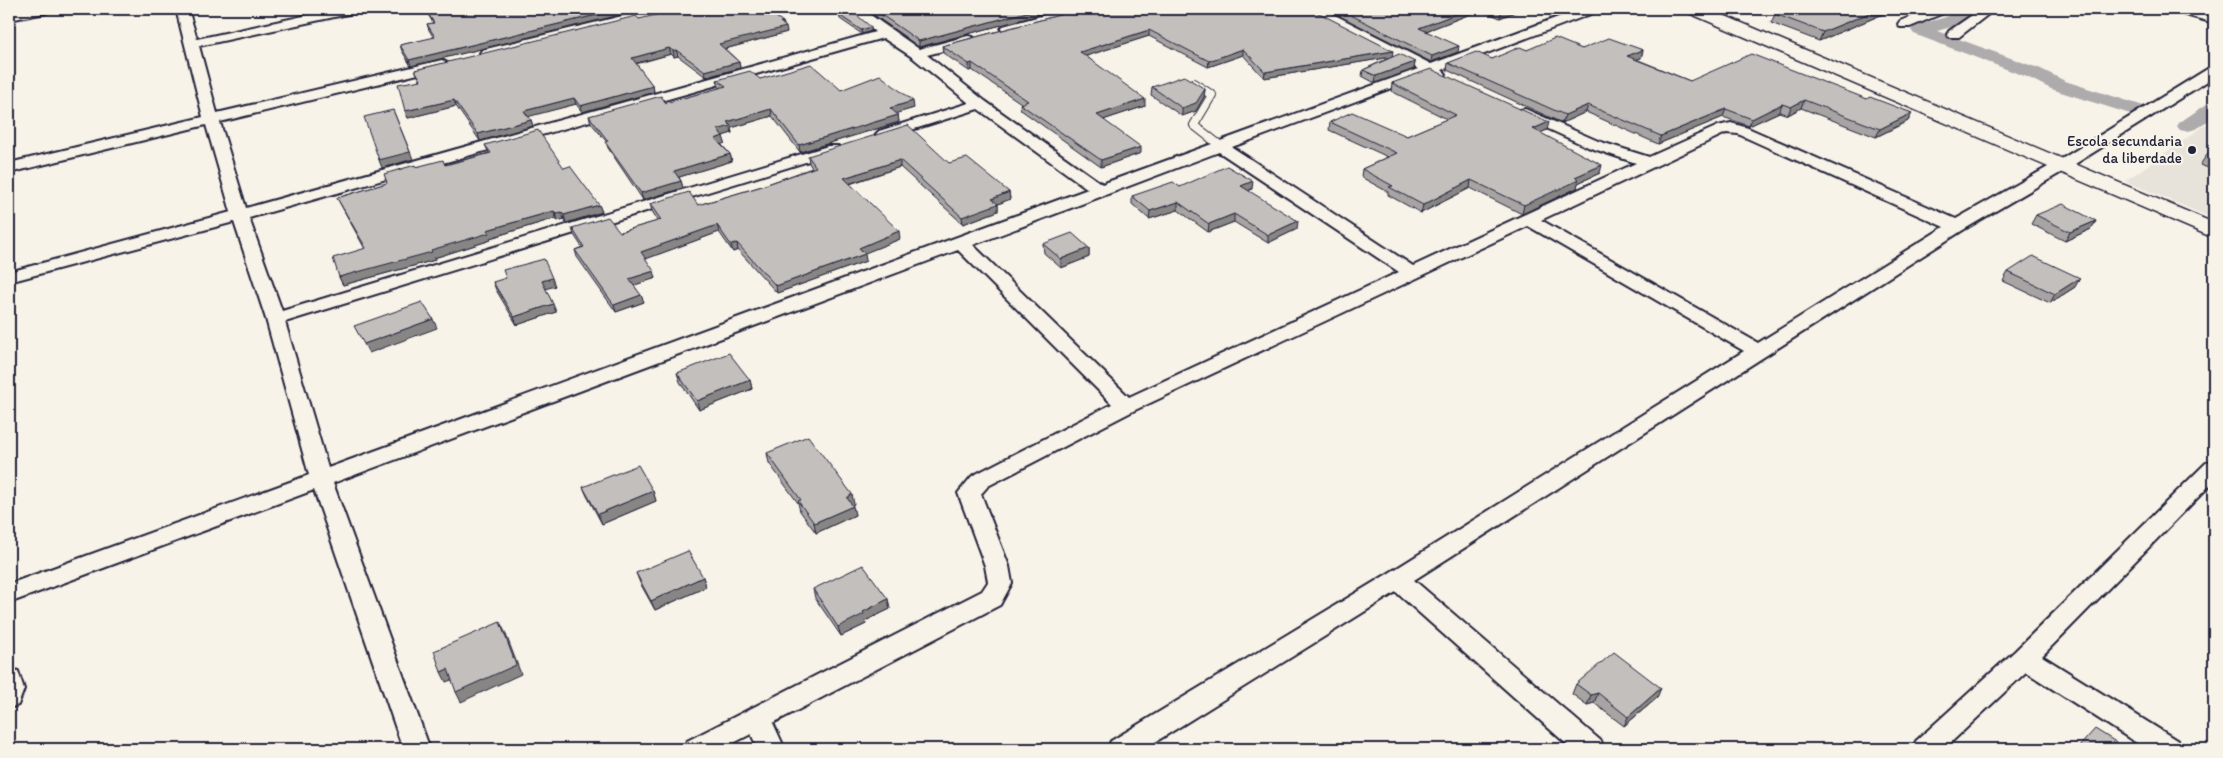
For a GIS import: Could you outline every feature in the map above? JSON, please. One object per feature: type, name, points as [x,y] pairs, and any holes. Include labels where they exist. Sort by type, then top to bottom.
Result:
[{"type":"street","points":[[9,16],[46,9]]},
{"type":"street","points":[[182,9],[212,121],[240,215],[275,320],[321,480],[416,749]]},
{"type":"street","points":[[190,44],[353,9]]},
{"type":"street","points":[[472,56],[666,9]]},
{"type":"street","points":[[854,9],[885,34],[917,54],[980,104],[1099,189]]},
{"type":"street","points":[[999,31],[1081,9]]},
{"type":"street","points":[[1314,9],[1450,78]]},
{"type":"street","points":[[9,594],[961,243],[1099,189],[1222,147],[1432,70],[1591,9]]},
{"type":"street","points":[[1695,9],[2214,231]]},
{"type":"street","points":[[1905,24],[1940,9]]},
{"type":"street","points":[[1954,34],[1988,9]]},
{"type":"street","points":[[2180,9],[2214,19]]},
{"type":"street","points":[[9,277],[240,215],[885,34]]},
{"type":"street","points":[[917,54],[981,36]]},
{"type":"street","points":[[9,168],[212,121],[453,61]]},
{"type":"street","points":[[1121,749],[1397,579],[1957,226],[2061,166],[2214,71]]},
{"type":"street","points":[[866,139],[980,104]]},
{"type":"street","points":[[1512,107],[1593,144],[1650,163]]},
{"type":"street","points":[[698,749],[990,598],[1000,583],[997,566],[969,492],[980,481],[1126,406],[1723,129],[1732,128],[1744,131],[1957,226]]},
{"type":"street","points":[[275,320],[847,145]]},
{"type":"street","points":[[1222,147],[1412,273]]},
{"type":"street","points":[[1529,220],[1758,351]]},
{"type":"street","points":[[961,243],[1126,406]]},
{"type":"street","points":[[1926,749],[2024,658],[2214,468]]},
{"type":"street","points":[[1397,579],[1591,749]]},
{"type":"street","points":[[2024,658],[2168,749]]},
{"type":"street","points":[[9,680],[11,689],[9,697]]},
{"type":"street","points":[[757,719],[772,749]]},
{"type":"lane","points":[[1184,77],[1212,95],[1194,125],[1222,147]]},
{"type":"shaded area","name":"Escola secundaria da liberdade","points":[[2214,119],[2214,219],[2125,181]]},
{"type":"building","points":[[425,9],[621,9],[409,60],[400,45],[435,37],[427,24],[434,23]]},
{"type":"building","points":[[681,9],[765,9],[783,22],[780,22],[786,27],[719,44],[739,62],[705,71],[676,50],[673,51],[669,48],[632,58],[653,86],[580,106],[574,98],[524,111],[531,120],[478,134],[454,100],[405,111],[398,84],[421,80],[415,70],[636,16],[639,19]]},
{"type":"building","points":[[873,9],[1038,9],[919,41]]},
{"type":"building","points":[[1082,9],[1311,9],[1393,51],[1265,72],[1243,49],[1209,61],[1149,30],[1080,52],[1145,99],[1097,115],[1141,147],[1101,160],[1020,104],[1028,101],[972,63],[969,64],[942,46]]},
{"type":"building","points":[[1339,9],[1469,9],[1419,28],[1459,46],[1432,56]]},
{"type":"building","points":[[1494,9],[1508,9],[1501,12]]},
{"type":"building","points":[[1788,9],[1879,9],[1823,32],[1775,14]]},
{"type":"building","points":[[853,12],[871,27],[861,30],[839,15]]},
{"type":"building","points":[[1555,38],[1582,49],[1609,38],[1643,50],[1627,56],[1690,81],[1751,54],[1867,99],[1870,97],[1912,113],[1880,129],[1804,100],[1791,107],[1782,104],[1752,119],[1726,109],[1661,136],[1588,105],[1565,115],[1448,63],[1476,52],[1492,59],[1520,47],[1527,50]]},
{"type":"building","points":[[1399,54],[1415,62],[1376,76],[1363,70]]},
{"type":"building","points":[[811,64],[841,90],[880,75],[913,101],[890,108],[898,115],[799,145],[771,109],[727,122],[731,126],[717,130],[723,136],[715,139],[730,154],[674,171],[681,181],[641,193],[605,142],[608,141],[589,116],[661,96],[666,103],[726,86],[717,80],[750,71],[760,79]]},
{"type":"building","points":[[1431,69],[1549,122],[1533,129],[1602,165],[1575,177],[1579,180],[1524,205],[1471,180],[1423,205],[1389,187],[1393,186],[1362,169],[1397,153],[1330,122],[1352,112],[1407,136],[1456,115],[1392,83]]},
{"type":"building","points":[[1184,76],[1205,89],[1196,103],[1182,108],[1152,87]]},
{"type":"building","points":[[393,110],[410,152],[379,160],[364,117]]},
{"type":"building","points":[[908,125],[949,163],[967,158],[1009,192],[992,199],[998,204],[962,217],[900,160],[844,178],[899,231],[859,248],[865,254],[776,286],[737,243],[731,245],[717,225],[641,252],[654,271],[629,279],[641,295],[614,305],[575,250],[584,247],[572,228],[608,217],[620,232],[661,220],[650,204],[689,192],[698,205],[759,187],[816,167],[808,156]]},
{"type":"building","points":[[538,130],[564,168],[570,166],[599,205],[564,215],[561,212],[556,213],[554,211],[487,230],[489,233],[431,250],[432,252],[339,277],[333,258],[366,248],[337,198],[387,183],[384,174],[415,165],[416,167],[443,160],[445,165],[491,153],[485,145]]},
{"type":"building","points":[[2214,149],[2214,156],[2208,153]]},
{"type":"building","points":[[1227,166],[1253,181],[1241,186],[1298,221],[1268,235],[1234,214],[1209,224],[1178,202],[1150,211],[1132,196],[1173,182],[1180,187]]},
{"type":"building","points":[[2063,204],[2096,221],[2070,232],[2036,215]]},
{"type":"building","points":[[1072,233],[1089,248],[1061,259],[1043,244]]},
{"type":"building","points":[[2033,256],[2080,278],[2055,294],[2008,272]]},
{"type":"building","points":[[544,259],[552,278],[542,281],[553,304],[514,317],[493,282],[506,278],[503,270]]},
{"type":"building","points":[[422,302],[433,319],[364,344],[354,326]]},
{"type":"building","points":[[729,353],[750,380],[697,401],[677,373]]},
{"type":"building","points":[[808,436],[852,494],[847,498],[853,506],[814,523],[798,501],[801,500],[767,453]]},
{"type":"building","points":[[638,465],[653,491],[598,514],[583,487]]},
{"type":"building","points":[[688,551],[703,577],[651,601],[636,573]]},
{"type":"building","points":[[863,565],[888,599],[838,627],[813,589]]},
{"type":"building","points":[[500,622],[516,665],[456,692],[448,669],[441,672],[434,651]]},
{"type":"building","points":[[1614,652],[1661,688],[1628,717],[1598,693],[1591,695],[1576,684]]},
{"type":"building","points":[[2095,729],[2127,749],[2077,749]]},
{"type":"waterway","points":[[1972,9],[1952,21],[1920,30],[2034,73],[2058,85],[2143,112]]},
{"type":"waterway","points":[[2187,126],[2214,108]]},
{"type":"place","name":"Escola secundaria da liberdade","points":[[2192,150]]}]
